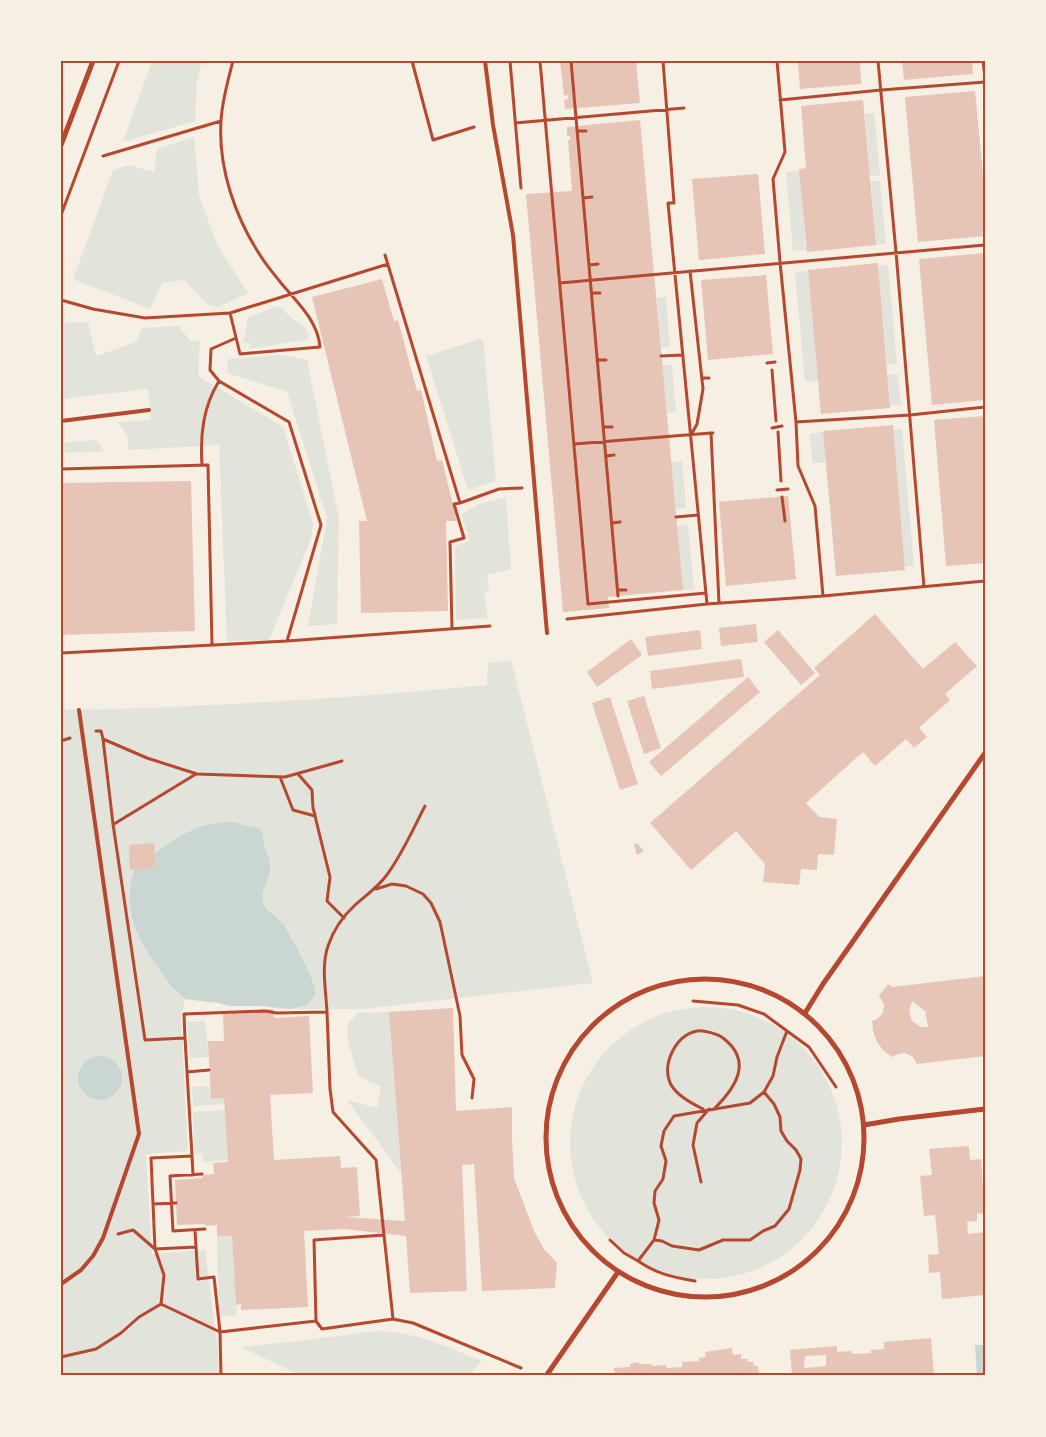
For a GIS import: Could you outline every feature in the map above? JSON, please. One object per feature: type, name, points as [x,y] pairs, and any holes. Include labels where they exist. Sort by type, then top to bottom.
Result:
[{"type":"street","points":[[61,145],[93,61]]},
{"type":"street","points":[[805,1013],[823,984],[985,753]]},
{"type":"street","points":[[718,978],[745,983],[771,992],[805,1013],[826,1033],[841,1053],[855,1084],[864,1125],[863,1154],[857,1183],[846,1211],[830,1236],[810,1257],[786,1275],[759,1287],[731,1295],[701,1297],[672,1294],[644,1286],[618,1272],[593,1252],[567,1219],[551,1181],[545,1139],[550,1097],[566,1058],[592,1025],[625,999],[664,983],[691,979],[718,978]]},
{"type":"street","points":[[864,1125],[985,1109]]},
{"type":"street","points":[[546,1376],[618,1272]]},
{"type":"lane","points":[[485,61],[493,125],[513,235],[547,634]]},
{"type":"lane","points":[[61,421],[149,410]]},
{"type":"lane","points":[[61,1284],[81,1270],[93,1256],[103,1238],[139,1134],[79,710]]},
{"type":"path","points":[[61,215],[119,61]]},
{"type":"path","points":[[230,313],[240,354],[320,347],[319,336],[314,324],[260,255],[237,211],[223,162],[220,121],[233,61]]},
{"type":"path","points":[[412,61],[433,140],[474,127]]},
{"type":"path","points":[[540,61],[588,604],[706,593]]},
{"type":"path","points":[[571,61],[618,596]]},
{"type":"path","points":[[663,61],[674,203],[668,203],[707,604]]},
{"type":"path","points":[[777,61],[785,152],[773,179],[780,262],[796,422],[798,466],[814,506],[823,596]]},
{"type":"path","points":[[878,61],[924,588]]},
{"type":"path","points":[[983,61],[985,78]]},
{"type":"path","points":[[780,100],[985,82]]},
{"type":"path","points":[[515,123],[684,108]]},
{"type":"path","points":[[104,156],[220,121]]},
{"type":"path","points":[[577,131],[586,130]]},
{"type":"path","points":[[583,198],[592,198]]},
{"type":"path","points":[[560,283],[985,245]]},
{"type":"path","points":[[386,255],[460,503]]},
{"type":"path","points":[[61,300],[93,309],[145,318],[230,313],[388,264]]},
{"type":"path","points":[[589,265],[598,264]]},
{"type":"path","points":[[690,271],[703,389],[697,424],[691,435]]},
{"type":"path","points":[[592,294],[600,292]]},
{"type":"path","points":[[236,338],[211,349],[210,370],[219,381],[289,422],[321,525],[286,641]]},
{"type":"path","points":[[662,356],[683,355]]},
{"type":"path","points":[[597,360],[606,360]]},
{"type":"path","points":[[767,363],[775,362]]},
{"type":"path","points":[[772,370],[776,421]]},
{"type":"path","points":[[702,378],[709,378]]},
{"type":"path","points":[[202,465],[201,446],[204,418],[212,393],[219,381]]},
{"type":"path","points":[[796,422],[985,407]]},
{"type":"path","points":[[772,428],[782,426]]},
{"type":"path","points":[[603,427],[612,427]]},
{"type":"path","points":[[778,432],[781,482]]},
{"type":"path","points":[[574,444],[712,433],[719,603]]},
{"type":"path","points":[[606,456],[614,455]]},
{"type":"path","points":[[61,469],[208,465],[212,645]]},
{"type":"path","points":[[452,629],[450,542],[464,538],[454,504],[499,489],[528,487]]},
{"type":"path","points":[[777,490],[788,489]]},
{"type":"path","points":[[782,497],[785,521]]},
{"type":"path","points":[[676,518],[698,515]]},
{"type":"path","points":[[612,523],[620,522]]},
{"type":"path","points":[[567,619],[707,604],[924,588],[985,581]]},
{"type":"path","points":[[618,590],[626,590]]},
{"type":"path","points":[[61,653],[286,641],[490,626]]},
{"type":"path","points":[[61,741],[83,733],[101,731],[145,1040],[185,1038]]},
{"type":"path","points":[[103,739],[147,758],[197,774],[280,777],[298,774],[342,761]]},
{"type":"path","points":[[97,834],[197,774]]},
{"type":"path","points":[[298,774],[312,790],[313,808],[330,877],[327,901],[344,918]]},
{"type":"path","points":[[280,777],[293,810],[315,816]]},
{"type":"path","points":[[393,1319],[376,1160],[333,1112],[330,1089],[325,969],[327,949],[334,931],[355,905],[376,889],[387,875],[425,806]]},
{"type":"path","points":[[376,889],[392,884],[406,886],[423,894],[431,903],[440,922],[460,1016],[462,1055],[474,1079],[472,1098]]},
{"type":"path","points":[[693,1001],[738,1005],[764,1014],[809,1048],[836,1087]]},
{"type":"path","points":[[193,1175],[184,1014],[265,1011],[277,1013],[327,1012]]},
{"type":"path","points":[[704,1110],[688,1101],[678,1092],[670,1082],[667,1065],[673,1049],[684,1038],[698,1031],[718,1035],[730,1044],[740,1061],[737,1080],[728,1095],[714,1108]]},
{"type":"path","points":[[638,1261],[654,1240],[659,1220],[654,1203],[655,1191],[663,1179],[666,1162],[661,1146],[664,1131],[674,1116],[710,1108],[750,1103],[764,1092],[773,1076],[777,1057],[787,1031]]},
{"type":"path","points":[[187,1072],[209,1070]]},
{"type":"path","points":[[654,1240],[662,1241],[672,1246],[700,1250],[723,1240],[750,1240],[763,1231],[775,1226],[789,1210],[800,1170],[800,1159],[796,1150],[781,1131],[780,1117],[774,1104],[764,1092]]},
{"type":"path","points":[[701,1182],[693,1145],[696,1123],[710,1108]]},
{"type":"path","points":[[160,1304],[164,1275],[155,1249],[151,1158],[192,1156]]},
{"type":"path","points":[[202,1174],[170,1176],[174,1203],[172,1231],[205,1229]]},
{"type":"path","points":[[153,1204],[174,1203]]},
{"type":"path","points":[[103,1238],[133,1230],[155,1249],[196,1247]]},
{"type":"path","points":[[194,1230],[198,1279],[214,1277],[220,1332],[221,1376]]},
{"type":"path","points":[[384,1235],[314,1240],[316,1321],[322,1329],[393,1319],[413,1323],[521,1368]]},
{"type":"path","points":[[610,1240],[624,1253],[651,1270],[666,1276],[695,1281]]},
{"type":"path","points":[[160,1304],[220,1332],[316,1321]]},
{"type":"path","points":[[61,1357],[96,1348],[121,1333],[139,1317],[160,1304]]},
{"type":"shaded area","points":[[152,61],[202,61],[197,81],[195,121],[123,142]]},
{"type":"shaded area","points":[[874,113],[880,176],[870,176],[865,114]]},
{"type":"shaded area","points":[[194,137],[199,195],[217,245],[248,293],[218,307],[208,305],[184,280],[162,283],[150,309],[73,279],[113,170],[129,165],[154,172],[157,149]]},
{"type":"shaded area","points":[[800,171],[806,250],[793,251],[786,172]]},
{"type":"shaded area","points":[[871,181],[880,181],[886,244],[876,245]]},
{"type":"shaded area","points":[[888,265],[897,364],[887,365],[878,266]]},
{"type":"shaded area","points":[[808,271],[818,381],[805,382],[795,272]]},
{"type":"shaded area","points":[[666,297],[670,347],[661,347],[657,298]]},
{"type":"shaded area","points":[[278,306],[306,329],[310,339],[249,349],[251,343],[243,343],[248,317]]},
{"type":"shaded area","points":[[88,322],[96,356],[136,342],[142,328],[179,326],[191,342],[200,340],[198,376],[283,427],[313,523],[311,539],[269,640],[227,641],[219,445],[129,450],[127,435],[118,422],[151,420],[148,389],[61,399],[61,323]]},
{"type":"shaded area","points":[[483,338],[496,481],[468,490],[426,356]]},
{"type":"shaded area","points":[[282,355],[307,360],[339,519],[337,624],[308,626],[327,518],[287,392],[227,373],[228,359]]},
{"type":"shaded area","points":[[662,365],[672,365],[676,413],[667,413]]},
{"type":"shaded area","points":[[898,374],[901,405],[890,406],[887,375]]},
{"type":"shaded area","points":[[902,429],[914,566],[905,567],[893,430]]},
{"type":"shaded area","points":[[823,432],[826,462],[812,463],[810,434]]},
{"type":"shaded area","points":[[96,440],[104,451],[61,453],[61,443]]},
{"type":"shaded area","points":[[682,461],[686,508],[676,509],[671,462]]},
{"type":"shaded area","points":[[506,497],[511,569],[487,575],[489,590],[484,592],[488,618],[456,620],[455,546],[470,541],[461,514],[480,504]]},
{"type":"shaded area","points":[[688,524],[694,589],[683,590],[677,526]]},
{"type":"shaded area","points":[[511,660],[593,983],[362,1009],[280,1009],[263,1006],[229,1006],[185,999],[181,1017],[188,1151],[146,1154],[152,1254],[205,1250],[218,1350],[219,1376],[61,1376],[61,710],[274,702],[487,685],[488,663]]},
{"type":"shaded area","points":[[232,822],[258,828],[263,832],[263,842],[269,859],[270,869],[263,893],[263,902],[267,909],[281,921],[296,945],[315,987],[314,997],[307,1005],[291,1009],[263,1006],[229,1006],[185,999],[167,982],[148,953],[135,926],[130,907],[130,888],[135,869],[156,868],[155,853],[191,831],[210,824]]},
{"type":"shaded area","points":[[706,1007],[745,1013],[770,1023],[802,1047],[819,1068],[831,1091],[839,1117],[842,1143],[836,1182],[826,1207],[802,1239],[781,1256],[758,1268],[732,1276],[706,1279],[667,1273],[642,1263],[610,1239],[593,1218],[581,1195],[573,1169],[570,1143],[576,1104],[586,1079],[610,1047],[631,1030],[654,1018],[680,1010]]},
{"type":"shaded area","points":[[389,1012],[401,1173],[347,1100],[377,1108],[381,1087],[359,1077],[348,1043],[347,1025],[358,1013]]},
{"type":"shaded area","points":[[205,1021],[209,1057],[190,1058],[187,1022]]},
{"type":"shaded area","points":[[104,1056],[116,1062],[121,1069],[121,1087],[116,1094],[109,1099],[96,1100],[88,1097],[81,1090],[78,1074],[81,1066],[88,1059]]},
{"type":"shaded area","points":[[210,1086],[211,1099],[224,1098],[224,1104],[193,1106],[192,1087]]},
{"type":"shaded area","points":[[225,1110],[228,1160],[203,1162],[203,1153],[195,1154],[193,1112]]},
{"type":"shaded area","points":[[217,1236],[232,1236],[237,1315],[219,1316]]},
{"type":"shaded area","points":[[376,1331],[417,1337],[443,1345],[482,1361],[471,1373],[423,1376],[302,1376],[241,1347],[307,1340]]},
{"type":"shaded area","points":[[975,1345],[985,1345],[985,1376],[977,1376]]},
{"type":"building","points":[[560,61],[636,61],[640,103],[565,109],[564,100],[568,99],[568,95],[564,96]]},
{"type":"building","points":[[798,61],[860,61],[861,84],[800,89]]},
{"type":"building","points":[[902,61],[972,61],[973,74],[904,80]]},
{"type":"building","points":[[975,91],[985,196],[985,236],[918,242],[905,97]]},
{"type":"building","points":[[863,100],[876,245],[807,252],[799,169],[806,168],[801,106]]},
{"type":"building","points":[[640,120],[683,590],[608,597],[609,608],[563,612],[526,194],[572,191],[568,140],[570,140],[570,136],[567,136],[567,127]]},
{"type":"building","points":[[758,174],[765,254],[699,260],[692,179]]},
{"type":"building","points":[[985,253],[985,400],[932,405],[919,259]]},
{"type":"building","points":[[878,263],[890,408],[821,414],[808,270]]},
{"type":"building","points":[[766,275],[773,354],[708,360],[701,280]]},
{"type":"building","points":[[382,279],[394,321],[398,320],[417,391],[421,390],[437,461],[442,460],[457,521],[446,521],[448,611],[361,613],[359,521],[367,521],[312,297]]},
{"type":"building","points":[[985,416],[985,563],[946,566],[934,420]]},
{"type":"building","points":[[893,425],[905,570],[836,576],[823,431]]},
{"type":"building","points":[[191,481],[195,631],[61,635],[61,483]]},
{"type":"building","points":[[788,496],[796,579],[726,586],[719,502]]},
{"type":"building","points":[[875,614],[923,669],[955,642],[977,666],[945,694],[950,700],[919,728],[927,737],[914,748],[906,739],[875,766],[863,752],[806,803],[819,817],[837,819],[834,855],[818,854],[817,870],[801,869],[799,885],[763,882],[765,864],[736,831],[691,870],[650,823],[820,675],[814,668]]},
{"type":"building","points":[[756,624],[758,642],[721,646],[719,628]]},
{"type":"building","points":[[700,630],[702,649],[648,656],[645,637]]},
{"type":"building","points":[[778,630],[815,673],[801,685],[764,642]]},
{"type":"building","points":[[631,639],[642,655],[597,687],[587,672]]},
{"type":"building","points":[[741,659],[744,677],[652,689],[650,671]]},
{"type":"building","points":[[748,677],[760,692],[661,776],[649,762]]},
{"type":"building","points":[[644,696],[661,748],[644,754],[627,701]]},
{"type":"building","points":[[610,697],[638,784],[620,790],[592,703]]},
{"type":"building","points":[[154,843],[156,868],[130,870],[129,845]]},
{"type":"building","points":[[637,843],[644,851],[637,855],[634,845]]},
{"type":"building","points":[[985,976],[985,1056],[917,1064],[913,1057],[905,1053],[892,1057],[877,1042],[872,1021],[883,1013],[884,1004],[879,996],[888,984],[893,987]],"holes":[[[912,1001],[925,1011],[928,1027],[921,1027],[912,1021],[909,1011]]]},
{"type":"building","points":[[453,1008],[456,1111],[512,1107],[514,1178],[534,1231],[544,1249],[557,1263],[555,1288],[482,1291],[474,1164],[462,1165],[467,1291],[410,1293],[406,1236],[344,1229],[304,1231],[308,1307],[241,1310],[241,1304],[236,1305],[232,1236],[217,1236],[217,1225],[177,1225],[175,1180],[203,1178],[202,1175],[214,1174],[213,1163],[228,1162],[224,1098],[211,1099],[208,1041],[224,1041],[223,1012],[273,1009],[274,1018],[309,1016],[313,1093],[270,1095],[274,1160],[340,1156],[341,1168],[357,1167],[360,1216],[344,1217],[405,1221],[389,1012]]},
{"type":"building","points":[[969,1146],[970,1160],[981,1159],[985,1213],[977,1214],[977,1221],[967,1222],[968,1234],[985,1232],[985,1295],[942,1299],[940,1272],[929,1273],[928,1255],[939,1254],[935,1215],[924,1216],[920,1176],[932,1175],[929,1149]]},
{"type":"building","points":[[931,1338],[934,1376],[792,1376],[790,1350],[837,1346],[837,1352],[851,1351],[852,1354],[871,1353],[871,1350],[884,1349],[884,1342]],"holes":[[[826,1355],[826,1366],[806,1368],[804,1367],[805,1356]]]},
{"type":"building","points":[[732,1348],[733,1355],[741,1354],[741,1359],[747,1359],[748,1362],[753,1362],[754,1366],[758,1366],[759,1376],[615,1376],[614,1368],[630,1367],[630,1364],[639,1362],[639,1364],[651,1364],[652,1366],[666,1365],[667,1368],[682,1367],[682,1362],[699,1361],[699,1358],[706,1357],[705,1352]]}]
